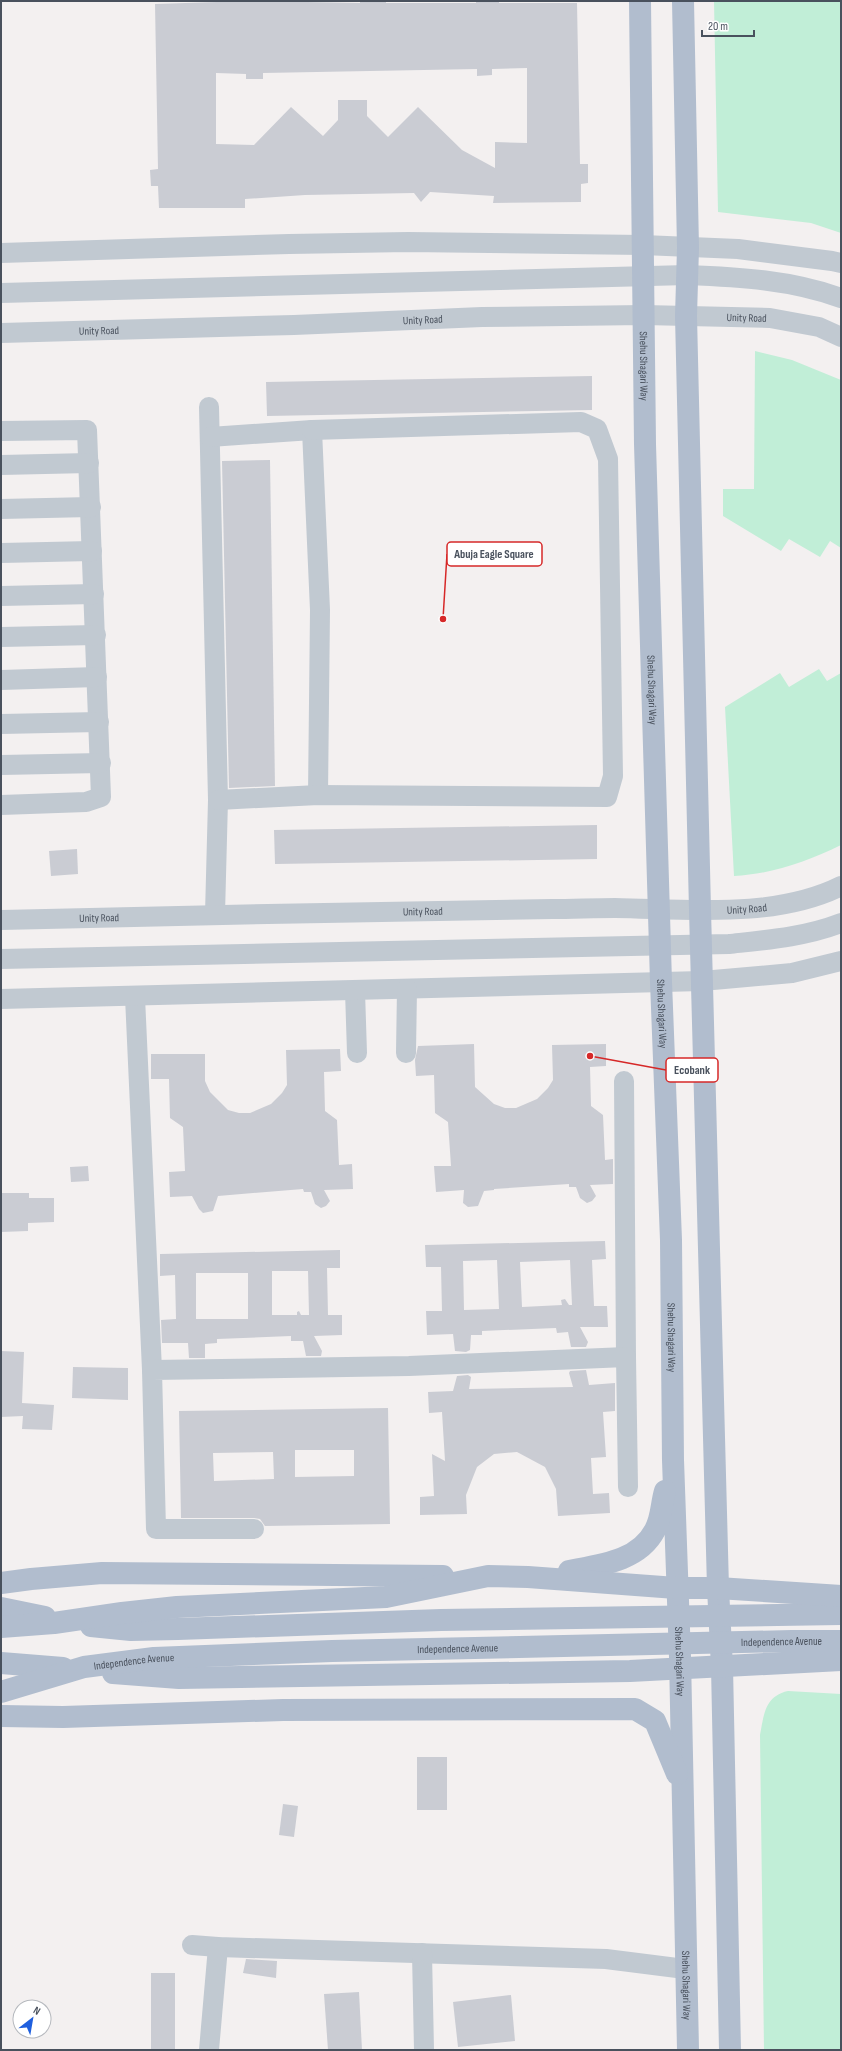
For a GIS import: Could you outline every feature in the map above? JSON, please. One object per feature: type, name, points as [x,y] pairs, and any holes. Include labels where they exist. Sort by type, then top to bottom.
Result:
[{"type":"main road","name":"Shehu Shagari Way","points":[[640,1],[646,460],[661,982],[671,1240],[673,1460],[680,1663],[685,1969],[688,2050]]},
{"type":"main road","points":[[683,1],[688,248],[686,316],[700,910],[722,1660],[730,2050]]},
{"type":"main road","points":[[528,1577],[606,1564],[639,1549],[655,1530],[660,1517],[673,1460]]},
{"type":"main road","points":[[1,1583],[31,1578],[102,1573],[488,1576],[528,1577],[677,1596],[841,1596]]},
{"type":"main road","points":[[1,1627],[54,1623],[177,1607],[386,1597],[488,1576]]},
{"type":"main road","points":[[1,1608],[93,1626],[131,1630],[178,1630],[449,1619],[841,1614]]},
{"type":"main road","name":"Independence Avenue","points":[[1,1692],[84,1668],[154,1658],[340,1651],[841,1641]]},
{"type":"main road","name":"Independence Avenue","points":[[1,1663],[180,1678],[630,1671],[680,1663],[722,1660],[841,1660]]},
{"type":"main road","points":[[1,1716],[63,1717],[283,1710],[635,1708],[655,1721],[682,1786]]},
{"type":"street","points":[[1,253],[408,242],[644,245],[745,250],[841,263]]},
{"type":"street","points":[[1,293],[687,275],[773,281],[821,291],[841,298]]},
{"type":"street","name":"Unity Road","points":[[1,333],[294,325],[474,318],[644,315],[770,318],[819,327],[841,337]]},
{"type":"street","points":[[209,407],[218,800],[215,914]]},
{"type":"street","points":[[210,438],[312,430],[581,422],[597,429],[608,459],[609,467],[613,776],[607,797],[318,795],[218,800]]},
{"type":"street","points":[[1,432],[87,430],[101,763],[101,797],[86,802],[1,805]]},
{"type":"street","points":[[312,430],[320,610],[318,795]]},
{"type":"street","points":[[1,465],[89,463]]},
{"type":"street","points":[[1,509],[91,507]]},
{"type":"street","points":[[1,553],[92,551]]},
{"type":"street","points":[[1,596],[94,594]]},
{"type":"street","points":[[1,637],[96,635]]},
{"type":"street","points":[[1,680],[97,677]]},
{"type":"street","points":[[1,724],[99,722]]},
{"type":"street","points":[[1,765],[101,763]]},
{"type":"street","name":"Unity Road","points":[[1,920],[215,914],[615,908],[700,910],[760,907],[801,900],[841,886]]},
{"type":"street","points":[[1,959],[660,944],[728,944],[791,937],[828,928],[841,923]]},
{"type":"street","points":[[1,999],[136,997],[702,981],[792,973],[841,961]]},
{"type":"street","points":[[406,1053],[407,989]]},
{"type":"street","points":[[355,991],[357,1053]]},
{"type":"street","points":[[136,997],[152,1370],[156,1530],[254,1529]]},
{"type":"street","points":[[624,1081],[628,1487]]},
{"type":"street","points":[[152,1370],[409,1366],[626,1357]]},
{"type":"street","points":[[192,1944],[218,1947],[606,1959],[685,1969]]},
{"type":"street","points":[[209,2050],[218,1947]]},
{"type":"street","points":[[422,1953],[424,2050]]},
{"type":"green space","points":[[714,1],[841,1],[841,233],[811,223],[718,212]]},
{"type":"green space","points":[[755,351],[792,360],[841,380],[841,548],[830,541],[820,557],[789,539],[781,551],[723,516],[723,489],[754,489]]},
{"type":"green space","points":[[819,669],[827,681],[841,673],[841,845],[815,857],[789,866],[762,873],[734,876],[725,707],[780,673],[789,687]]},
{"type":"green space","points":[[788,1691],[841,1694],[841,2050],[764,2050],[760,1735],[765,1713],[770,1702],[780,1693]]},
{"type":"building","points":[[247,1],[360,3],[360,1],[386,1],[386,3],[476,3],[476,1],[499,1],[499,3],[577,3],[580,164],[588,164],[588,183],[581,184],[581,202],[493,203],[494,196],[430,192],[421,202],[414,193],[305,195],[245,199],[245,208],[159,208],[158,186],[151,186],[150,170],[158,169],[155,4]],"holes":[[[527,68],[527,143],[495,142],[495,168],[462,150],[418,107],[388,137],[367,116],[367,100],[338,100],[338,120],[323,136],[291,107],[254,145],[216,144],[216,73],[246,74],[246,79],[263,79],[263,73],[477,69],[477,76],[492,75],[492,69]]]},
{"type":"building","points":[[592,376],[592,410],[267,416],[266,382]]},
{"type":"building","points":[[270,460],[275,786],[229,788],[222,461]]},
{"type":"building","points":[[597,825],[597,859],[275,864],[274,830]]},
{"type":"building","points":[[77,849],[78,874],[51,876],[49,851]]},
{"type":"building","points":[[474,1044],[475,1087],[494,1104],[505,1108],[516,1108],[537,1099],[548,1088],[553,1080],[552,1045],[606,1044],[606,1066],[590,1067],[591,1106],[603,1115],[605,1160],[613,1159],[613,1184],[590,1185],[596,1196],[592,1201],[587,1203],[580,1198],[576,1187],[569,1187],[569,1184],[484,1191],[478,1206],[468,1207],[463,1203],[464,1190],[436,1192],[434,1166],[451,1166],[448,1122],[435,1113],[434,1075],[416,1076],[415,1060],[418,1046]]},
{"type":"building","points":[[340,1049],[341,1071],[324,1072],[325,1111],[337,1120],[339,1165],[352,1164],[353,1189],[324,1190],[330,1201],[326,1206],[321,1208],[315,1204],[311,1192],[304,1192],[303,1189],[218,1196],[213,1211],[203,1213],[192,1196],[170,1197],[169,1172],[185,1171],[183,1127],[170,1118],[169,1079],[151,1079],[151,1054],[205,1054],[205,1081],[210,1092],[228,1110],[239,1113],[250,1113],[271,1104],[282,1093],[287,1085],[286,1050]]},
{"type":"building","points":[[88,1166],[89,1181],[71,1182],[70,1167]]},
{"type":"building","points":[[1,1193],[29,1193],[29,1198],[54,1198],[54,1222],[28,1223],[28,1231],[1,1232]]},
{"type":"building","points":[[605,1241],[606,1259],[592,1260],[594,1306],[607,1306],[608,1327],[580,1327],[588,1342],[586,1347],[571,1347],[568,1332],[557,1333],[556,1328],[482,1331],[482,1335],[471,1335],[470,1350],[466,1352],[455,1351],[453,1334],[427,1335],[426,1311],[442,1311],[441,1267],[426,1267],[425,1245]],"holes":[[[497,1260],[499,1309],[464,1310],[463,1261]],[[570,1260],[572,1305],[569,1305],[565,1299],[561,1300],[562,1305],[522,1307],[520,1262]]]},
{"type":"building","points":[[340,1250],[340,1268],[327,1268],[328,1315],[342,1315],[342,1335],[314,1336],[322,1351],[321,1356],[306,1356],[303,1341],[291,1341],[291,1336],[217,1339],[217,1343],[205,1344],[205,1358],[189,1358],[188,1343],[162,1343],[161,1320],[176,1319],[175,1275],[160,1276],[160,1254]],"holes":[[[272,1271],[308,1271],[309,1315],[301,1315],[299,1311],[297,1312],[297,1315],[272,1315]],[[196,1273],[248,1273],[248,1319],[196,1319]]]},
{"type":"building","points":[[1,1351],[24,1352],[22,1403],[54,1405],[52,1430],[22,1429],[23,1416],[1,1417]]},
{"type":"building","points":[[73,1367],[128,1368],[128,1400],[72,1398]]},
{"type":"building","points":[[586,1370],[589,1385],[615,1383],[615,1411],[603,1412],[606,1457],[591,1458],[593,1494],[609,1493],[610,1513],[558,1516],[556,1489],[545,1467],[517,1452],[494,1454],[477,1467],[466,1495],[467,1514],[420,1515],[420,1497],[434,1496],[432,1454],[445,1461],[442,1412],[429,1413],[428,1392],[453,1391],[457,1376],[468,1375],[471,1377],[469,1389],[573,1387],[569,1373],[570,1371]]},
{"type":"building","points":[[388,1408],[390,1524],[265,1526],[260,1519],[254,1518],[181,1518],[179,1411]],"holes":[[[295,1450],[354,1450],[354,1476],[295,1477]],[[273,1452],[274,1479],[214,1481],[213,1453]]]},
{"type":"building","points":[[417,1757],[447,1757],[447,1810],[417,1810]]},
{"type":"building","points":[[283,1804],[298,1806],[294,1837],[279,1835]]},
{"type":"building","points":[[246,1959],[277,1961],[276,1978],[243,1973]]},
{"type":"building","points":[[151,1973],[175,1973],[175,2050],[151,2050]]},
{"type":"building","points":[[359,1992],[362,2050],[328,2050],[324,1994]]},
{"type":"building","points":[[511,1995],[515,2041],[458,2047],[453,2002]]},
{"type":"place","name":"Abuja Eagle Square","points":[[443,619]]},
{"type":"place","name":"Ecobank","points":[[590,1056]]}]
